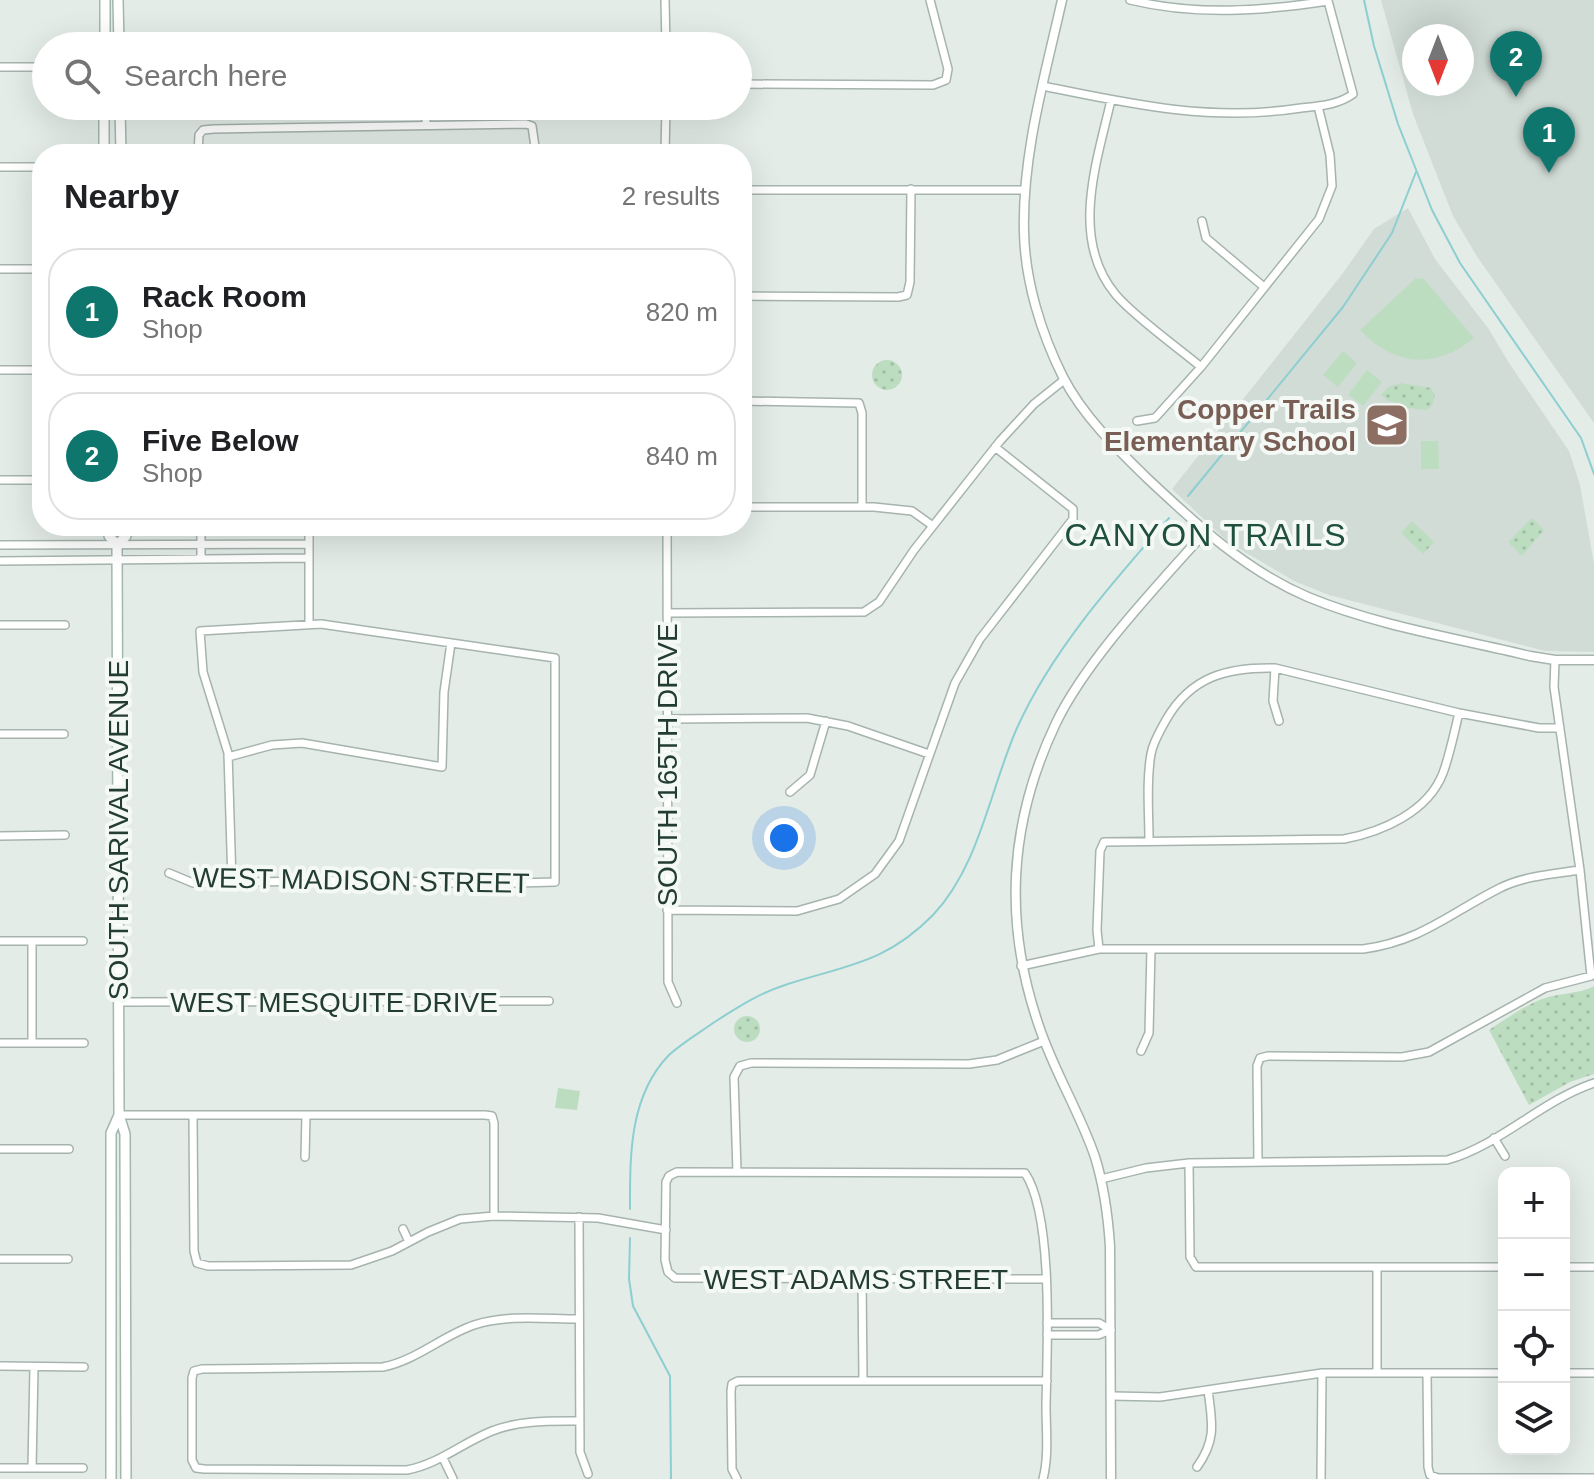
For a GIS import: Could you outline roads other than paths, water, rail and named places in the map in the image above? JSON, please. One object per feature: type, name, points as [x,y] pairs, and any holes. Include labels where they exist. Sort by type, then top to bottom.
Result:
[{"type":"main road","points":[[105,0],[105,32]]},
{"type":"main road","points":[[118,0],[119,32]]},
{"type":"main road","points":[[104,120],[104,144]]},
{"type":"main road","points":[[120,120],[121,144]]},
{"type":"main road","name":"SOUTH SARIVAL AVENUE","points":[[109,536],[117,545],[119,1115],[125,1134],[126,1479]]},
{"type":"main road","name":"SOUTH SARIVAL AVENUE","points":[[117,545],[126,536]]},
{"type":"main road","name":"SOUTH SARIVAL AVENUE","points":[[111,1479],[111,1133],[119,1115]]},
{"type":"street","points":[[665,0],[666,32]]},
{"type":"street","points":[[752,84],[933,85],[946,80],[948,69],[930,0]]},
{"type":"street","points":[[1062,0],[1025,190],[1025,246],[1033,295],[1064,380],[1113,445],[1205,532],[1257,570],[1307,596],[1335,607],[1555,660],[1594,660]]},
{"type":"street","points":[[1043,86],[1152,108],[1207,114],[1318,106],[1342,102],[1353,94],[1328,1],[1273,9],[1212,11],[1130,0]]},
{"type":"street","points":[[0,67],[32,67]]},
{"type":"street","points":[[1111,100],[1090,201],[1090,229],[1098,263],[1118,297],[1201,367]]},
{"type":"street","points":[[1137,421],[1155,418],[1201,367],[1319,219],[1332,186],[1330,155],[1318,106]]},
{"type":"street","points":[[426,120],[426,125]]},
{"type":"street","points":[[665,144],[666,120]]},
{"type":"street","points":[[199,144],[203,130],[426,125],[532,126],[535,144]]},
{"type":"street","points":[[0,167],[32,167]]},
{"type":"street","points":[[752,296],[907,295],[910,282],[911,189]]},
{"type":"street","points":[[752,190],[1025,190]]},
{"type":"street","points":[[1202,221],[1206,238],[1264,287]]},
{"type":"street","points":[[0,269],[32,269]]},
{"type":"street","points":[[0,370],[32,370]]},
{"type":"street","points":[[667,613],[864,612],[879,602],[995,447],[1034,404],[1064,380]]},
{"type":"street","points":[[752,401],[859,403],[862,413],[862,507]]},
{"type":"street","points":[[667,910],[797,911],[839,899],[875,874],[899,841],[955,683],[980,639],[1073,519],[1073,509],[995,447]]},
{"type":"street","points":[[0,480],[32,480]]},
{"type":"street","points":[[752,507],[862,507],[912,511],[933,526]]},
{"type":"street","points":[[1111,1479],[1110,1246],[1101,1179],[1094,1153],[1044,1041],[1021,966],[1014,901],[1018,842],[1032,784],[1057,722],[1073,695],[1114,640],[1205,532]]},
{"type":"street","points":[[201,536],[201,559]]},
{"type":"street","points":[[309,536],[309,624]]},
{"type":"street","name":"SOUTH 165TH DRIVE","points":[[667,536],[668,982],[677,1003]]},
{"type":"street","points":[[0,545],[309,544]]},
{"type":"street","points":[[0,561],[309,558]]},
{"type":"street","points":[[228,757],[272,745],[302,743],[442,767],[444,692],[451,643],[309,624],[200,631],[203,672],[228,757],[232,882]]},
{"type":"street","points":[[0,625],[65,625]]},
{"type":"street","name":"WEST MADISON STREET","points":[[169,873],[193,883],[369,880],[480,884],[555,882],[555,658],[451,643]]},
{"type":"street","points":[[1258,1162],[1257,1066],[1260,1058],[1402,1057],[1429,1052],[1545,988],[1591,976],[1580,870],[1554,687],[1555,660]]},
{"type":"street","points":[[1149,840],[1149,772],[1153,745],[1180,699],[1214,675],[1246,667],[1275,668],[1459,713],[1539,728],[1560,728]]},
{"type":"street","points":[[1275,668],[1273,701],[1279,721]]},
{"type":"street","points":[[1099,949],[1100,851],[1104,842],[1344,839],[1369,834],[1405,817],[1442,776],[1459,713]]},
{"type":"street","points":[[668,719],[807,718],[826,721],[929,754]]},
{"type":"street","points":[[790,792],[810,775],[826,721]]},
{"type":"street","points":[[0,734],[64,734]]},
{"type":"street","points":[[0,836],[65,835]]},
{"type":"street","points":[[1021,966],[1099,949],[1363,949],[1384,946],[1415,937],[1500,888],[1518,881],[1580,870]]},
{"type":"street","points":[[0,941],[83,941]]},
{"type":"street","points":[[32,941],[32,1043]]},
{"type":"street","points":[[1141,1051],[1149,1033],[1151,949]]},
{"type":"street","name":"WEST MESQUITE DRIVE","points":[[118,1002],[549,1001]]},
{"type":"street","points":[[737,1172],[734,1077],[740,1066],[751,1063],[969,1064],[997,1060],[1044,1041]]},
{"type":"street","points":[[0,1043],[84,1043]]},
{"type":"street","points":[[1101,1179],[1146,1168],[1189,1163],[1435,1162],[1466,1154],[1566,1095],[1594,1083]]},
{"type":"street","points":[[119,1115],[492,1116],[494,1216]]},
{"type":"street","points":[[193,1115],[194,1251],[197,1263],[208,1266],[351,1265],[379,1256],[460,1219],[494,1216],[579,1217],[666,1230],[666,1182],[669,1176],[677,1172],[1025,1173],[1033,1184],[1042,1229],[1046,1279],[1047,1381],[1043,1479]]},
{"type":"street","points":[[305,1157],[306,1115]]},
{"type":"street","points":[[1494,1138],[1505,1156]]},
{"type":"street","points":[[0,1149],[69,1149]]},
{"type":"street","points":[[1189,1163],[1190,1257],[1196,1267],[1498,1267]]},
{"type":"street","points":[[579,1217],[580,1452],[588,1474]]},
{"type":"street","points":[[403,1229],[409,1242]]},
{"type":"street","name":"WEST ADAMS STREET","points":[[666,1230],[665,1260],[668,1272],[675,1278],[1046,1279]]},
{"type":"street","points":[[0,1259],[68,1259]]},
{"type":"street","points":[[1570,1267],[1594,1267]]},
{"type":"street","points":[[1377,1268],[1377,1373]]},
{"type":"street","points":[[862,1279],[863,1380]]},
{"type":"street","points":[[579,1319],[513,1318],[491,1321],[462,1330],[398,1364],[383,1367],[194,1371],[192,1460],[196,1468],[387,1475],[425,1466],[513,1424],[579,1421]]},
{"type":"street","points":[[1047,1323],[1099,1323],[1111,1330]]},
{"type":"street","points":[[1047,1335],[1098,1335],[1111,1330]]},
{"type":"street","points":[[0,1366],[84,1367]]},
{"type":"street","points":[[32,1468],[34,1367]]},
{"type":"street","points":[[1112,1396],[1147,1398],[1322,1373],[1498,1373]]},
{"type":"street","points":[[1321,1479],[1322,1373]]},
{"type":"street","points":[[1427,1373],[1430,1475],[1438,1478],[1594,1478]]},
{"type":"street","points":[[1570,1373],[1594,1373]]},
{"type":"street","points":[[735,1479],[732,1469],[732,1384],[738,1381],[1047,1381]]},
{"type":"street","points":[[1197,1467],[1212,1438],[1208,1390]]},
{"type":"street","points":[[443,1458],[453,1479]]},
{"type":"street","points":[[0,1468],[83,1468]]},
{"type":"waterway","points":[[1364,0],[1374,46],[1398,124],[1432,210],[1460,263],[1581,438],[1594,474]]},
{"type":"waterway","points":[[1188,496],[1343,307],[1392,233],[1416,172]]},
{"type":"waterway","points":[[630,1209],[634,1128],[646,1089],[656,1071],[679,1046],[749,1001],[777,988],[882,953],[916,931],[933,915],[949,895],[973,850],[1008,751],[1031,699],[1085,618],[1169,518]]},
{"type":"waterway","points":[[630,1238],[629,1279],[633,1306],[670,1376],[671,1479]]},
{"type":"place","name":"Five Below","points":[[1516,97]]},
{"type":"place","name":"Rack Room","points":[[1549,173]]},
{"type":"place","name":"Copper Trails Elementary School","points":[[1387,425]]},
{"type":"district","name":"CANYON TRAILS","points":[[1206,535]]}]
